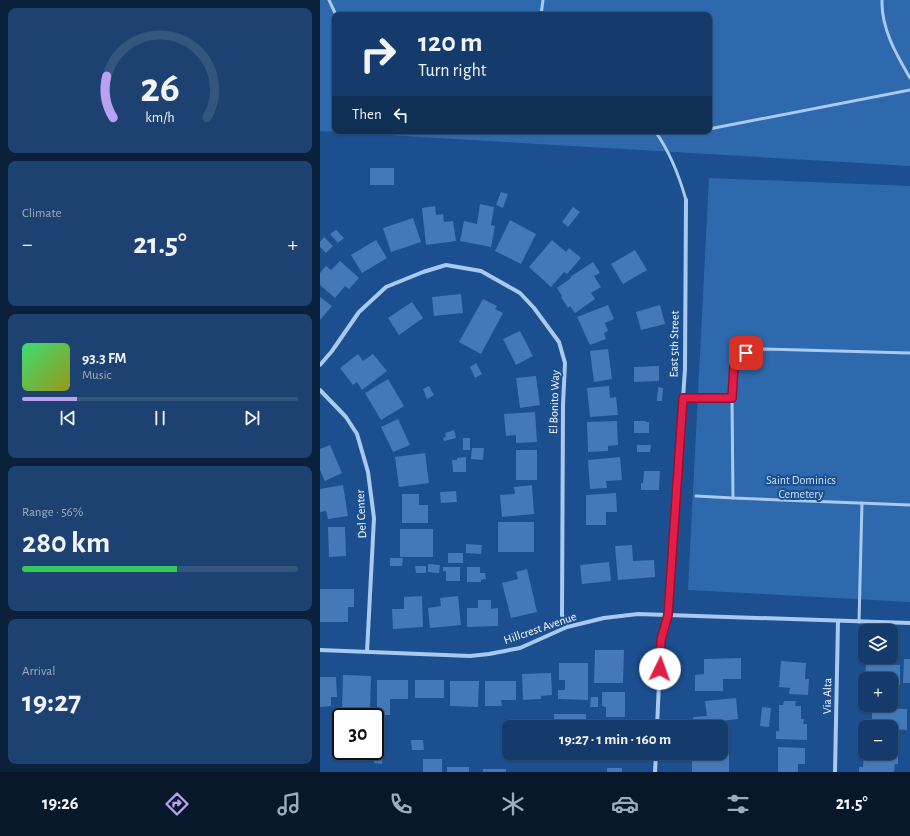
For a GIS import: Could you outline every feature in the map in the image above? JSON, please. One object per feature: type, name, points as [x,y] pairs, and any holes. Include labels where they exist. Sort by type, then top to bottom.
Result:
[{"type":"street","name":"East 5th Street","points":[[657,720],[661,640],[668,615],[683,398],[686,200]]},
{"type":"street","name":"El Bonito Way","points":[[320,365],[332,351],[359,312],[386,287],[424,272],[446,265],[481,271],[520,293],[534,308],[559,342],[565,363],[563,405],[562,615],[567,627]]},
{"type":"street","name":"Del Center","points":[[320,390],[346,417],[357,434],[368,472],[374,518],[367,652]]},
{"type":"street","name":"Hillcrest Avenue","points":[[320,650],[470,656],[489,654],[520,648],[567,627],[604,618],[638,614],[910,623]]},
{"type":"street","name":"Via Alta","points":[[835,772],[838,621]]},
{"type":"street","points":[[655,772],[656,760]]},
{"type":"lane","points":[[328,0],[334,12]]},
{"type":"lane","points":[[541,12],[543,0]]},
{"type":"lane","points":[[882,0],[881,11],[888,35],[899,60],[910,78]]},
{"type":"lane","points":[[712,128],[910,90]]},
{"type":"lane","points":[[657,134],[672,159],[682,184],[686,200]]},
{"type":"lane","points":[[733,498],[732,398],[734,366],[746,353],[764,349],[910,353]]},
{"type":"lane","points":[[683,398],[732,398]]},
{"type":"lane","points":[[696,496],[910,505]]},
{"type":"lane","points":[[859,622],[862,503]]},
{"type":"green space","points":[[320,0],[910,0],[910,166],[371,134],[712,134],[712,12],[332,12],[332,132],[320,131]]},
{"type":"green space","name":"Saint Dominics Cemetery","points":[[709,178],[910,186],[910,602],[688,590]]},
{"type":"building","points":[[370,168],[394,168],[394,185],[370,185]]},
{"type":"building","points":[[501,192],[508,194],[503,208],[496,205]]},
{"type":"building","points":[[480,204],[494,207],[491,225],[495,226],[491,247],[460,241],[464,221],[477,224]]},
{"type":"building","points":[[435,206],[436,215],[443,214],[444,222],[453,221],[456,241],[426,245],[422,208]]},
{"type":"building","points":[[573,207],[580,212],[568,227],[562,222]]},
{"type":"building","points":[[413,218],[421,242],[391,252],[383,228]]},
{"type":"building","points":[[510,220],[536,234],[521,264],[495,251]]},
{"type":"building","points":[[336,230],[344,238],[338,243],[330,234]]},
{"type":"building","points":[[324,237],[333,246],[326,253],[320,247],[320,242]]},
{"type":"building","points":[[376,240],[387,258],[362,273],[351,255]]},
{"type":"building","points":[[552,240],[566,252],[569,248],[581,258],[567,274],[564,272],[551,287],[529,267]]},
{"type":"building","points":[[635,250],[647,270],[623,284],[611,264]]},
{"type":"building","points":[[340,261],[359,278],[349,289],[345,286],[335,298],[320,285],[320,273],[326,266],[331,270]]},
{"type":"building","points":[[593,262],[600,273],[594,276],[601,287],[591,293],[595,299],[575,313],[570,306],[568,308],[557,288],[571,278],[570,277]]},
{"type":"building","points":[[461,294],[463,313],[434,316],[432,297]]},
{"type":"building","points":[[320,297],[332,306],[320,320]]},
{"type":"building","points":[[483,299],[497,306],[495,309],[503,313],[481,354],[459,342]]},
{"type":"building","points":[[412,302],[423,318],[399,335],[388,318]]},
{"type":"building","points":[[608,305],[614,319],[605,323],[608,331],[604,333],[606,339],[590,345],[577,317]]},
{"type":"building","points":[[660,305],[665,324],[641,330],[636,312]]},
{"type":"building","points":[[520,331],[533,356],[516,365],[503,339]]},
{"type":"building","points":[[608,349],[612,379],[594,382],[590,351]]},
{"type":"building","points":[[358,354],[363,361],[373,354],[387,371],[362,390],[357,382],[353,385],[340,368]]},
{"type":"building","points":[[476,363],[482,374],[475,378],[470,367]]},
{"type":"building","points":[[659,366],[659,381],[634,382],[634,367]]},
{"type":"building","points":[[536,376],[540,405],[520,408],[516,378]]},
{"type":"building","points":[[388,379],[404,406],[381,420],[365,393]]},
{"type":"building","points":[[429,386],[434,395],[427,399],[423,389]]},
{"type":"building","points":[[609,386],[610,398],[616,397],[618,415],[590,417],[587,388]]},
{"type":"building","points":[[658,387],[663,388],[662,401],[657,401]]},
{"type":"building","points":[[535,412],[537,442],[516,443],[516,435],[506,436],[504,414]]},
{"type":"building","points":[[398,419],[410,445],[393,452],[381,427]]},
{"type":"building","points":[[617,421],[618,445],[608,446],[608,451],[588,452],[587,422]]},
{"type":"building","points":[[634,421],[649,422],[649,433],[634,433]]},
{"type":"building","points":[[454,430],[456,438],[444,441],[443,438],[446,437],[445,433]]},
{"type":"building","points":[[463,438],[470,438],[470,450],[463,450]]},
{"type":"building","points":[[330,445],[342,473],[325,481],[320,470],[320,449]]},
{"type":"building","points":[[637,445],[651,445],[650,452],[637,452]]},
{"type":"building","points":[[472,448],[484,448],[483,460],[471,459]]},
{"type":"building","points":[[516,450],[537,450],[537,480],[516,480]]},
{"type":"building","points":[[425,453],[429,483],[399,487],[395,457]]},
{"type":"building","points":[[466,457],[466,472],[453,472],[452,460]]},
{"type":"building","points":[[620,457],[622,480],[606,481],[607,488],[590,489],[588,460]]},
{"type":"building","points":[[644,471],[660,471],[659,490],[641,490]]},
{"type":"building","points":[[343,485],[348,516],[328,519],[326,511],[320,512],[320,489]]},
{"type":"building","points":[[532,485],[534,514],[502,517],[500,495],[515,494],[514,487]]},
{"type":"building","points":[[456,491],[457,502],[441,503],[440,492]]},
{"type":"building","points":[[616,493],[617,512],[606,512],[606,525],[586,525],[586,495]]},
{"type":"building","points":[[402,494],[419,494],[419,505],[428,505],[428,523],[402,523]]},
{"type":"building","points":[[498,522],[534,522],[534,552],[498,552]]},
{"type":"building","points":[[328,527],[345,527],[346,556],[329,557]]},
{"type":"building","points":[[400,529],[433,529],[433,557],[400,557]]},
{"type":"building","points":[[466,544],[482,545],[481,554],[466,553]]},
{"type":"building","points":[[632,545],[633,561],[654,560],[655,577],[618,580],[615,546]]},
{"type":"building","points":[[448,553],[463,553],[463,563],[448,563]]},
{"type":"building","points":[[390,558],[403,558],[402,566],[390,566]]},
{"type":"building","points":[[609,562],[611,581],[582,584],[580,565]]},
{"type":"building","points":[[428,564],[440,565],[439,573],[428,572]]},
{"type":"building","points":[[415,566],[426,566],[426,573],[416,573]]},
{"type":"building","points":[[443,567],[460,567],[460,581],[446,581],[446,571],[443,571]]},
{"type":"building","points":[[467,567],[480,567],[480,573],[485,573],[486,579],[481,580],[481,582],[467,582]]},
{"type":"building","points":[[527,569],[537,612],[511,618],[502,583],[518,579],[516,572]]},
{"type":"building","points":[[320,589],[354,589],[354,607],[348,607],[348,622],[320,622]]},
{"type":"building","points":[[422,596],[423,627],[393,629],[392,609],[404,609],[404,597]]},
{"type":"building","points":[[458,596],[461,625],[430,628],[428,608],[441,606],[440,598]]},
{"type":"building","points":[[478,600],[491,600],[491,609],[498,608],[498,626],[467,627],[467,608],[478,608]]},
{"type":"building","points":[[595,650],[624,650],[623,683],[594,683]]},
{"type":"building","points":[[741,658],[741,679],[723,679],[723,691],[695,691],[695,675],[704,674],[704,659]]},
{"type":"building","points":[[904,659],[910,659],[910,683],[903,683]]},
{"type":"building","points":[[781,661],[806,663],[805,679],[809,679],[808,695],[789,694],[790,688],[779,687]]},
{"type":"building","points":[[559,663],[588,663],[588,700],[558,699],[558,690],[565,690],[565,680],[559,680]]},
{"type":"building","points":[[866,664],[900,665],[900,685],[898,685],[898,672],[865,672]]},
{"type":"building","points":[[551,673],[552,695],[541,696],[541,699],[523,700],[522,674]]},
{"type":"building","points":[[343,675],[371,676],[370,708],[342,707]]},
{"type":"building","points":[[320,677],[336,677],[337,697],[331,697],[331,706],[320,707]]},
{"type":"building","points":[[377,680],[408,680],[408,699],[390,699],[390,715],[384,715],[384,708],[377,708]]},
{"type":"building","points":[[415,680],[444,680],[444,698],[415,698]]},
{"type":"building","points":[[450,681],[479,681],[478,707],[450,706]]},
{"type":"building","points":[[485,681],[516,681],[516,700],[501,700],[502,706],[485,706]]},
{"type":"building","points":[[602,692],[625,692],[625,717],[606,717],[606,707],[602,706]]},
{"type":"building","points":[[591,697],[598,697],[598,707],[590,707]]},
{"type":"building","points":[[736,698],[738,719],[693,720],[693,717],[707,716],[705,701]]},
{"type":"building","points":[[784,701],[796,701],[795,706],[801,706],[801,719],[804,719],[803,724],[807,724],[807,740],[776,739],[776,731],[779,731],[779,705],[783,705]]},
{"type":"building","points":[[762,707],[771,708],[769,727],[760,726]]},
{"type":"building","points":[[898,709],[907,709],[907,730],[898,729],[898,720],[872,720],[872,712],[898,712]]},
{"type":"building","points":[[554,714],[586,714],[586,720],[554,720]]},
{"type":"building","points":[[729,738],[729,772],[692,772],[692,760],[728,760]]},
{"type":"building","points":[[411,740],[423,740],[424,750],[412,750]]},
{"type":"building","points":[[778,747],[805,748],[805,764],[798,764],[798,772],[778,772]]},
{"type":"building","points":[[423,759],[442,759],[442,772],[423,772]]},
{"type":"building","points":[[374,760],[382,760],[382,764],[374,763]]},
{"type":"building","points":[[863,760],[898,760],[898,764],[895,764],[894,772],[859,772],[859,767],[863,767]]},
{"type":"building","points":[[447,767],[469,767],[469,772],[447,772]]},
{"type":"building","points":[[607,768],[622,768],[622,772],[607,772]]},
{"type":"building","points":[[483,769],[506,769],[506,772],[483,772]]},
{"type":"route","points":[[660,669],[661,640],[668,615],[683,398],[732,398],[734,366],[746,353]]}]
